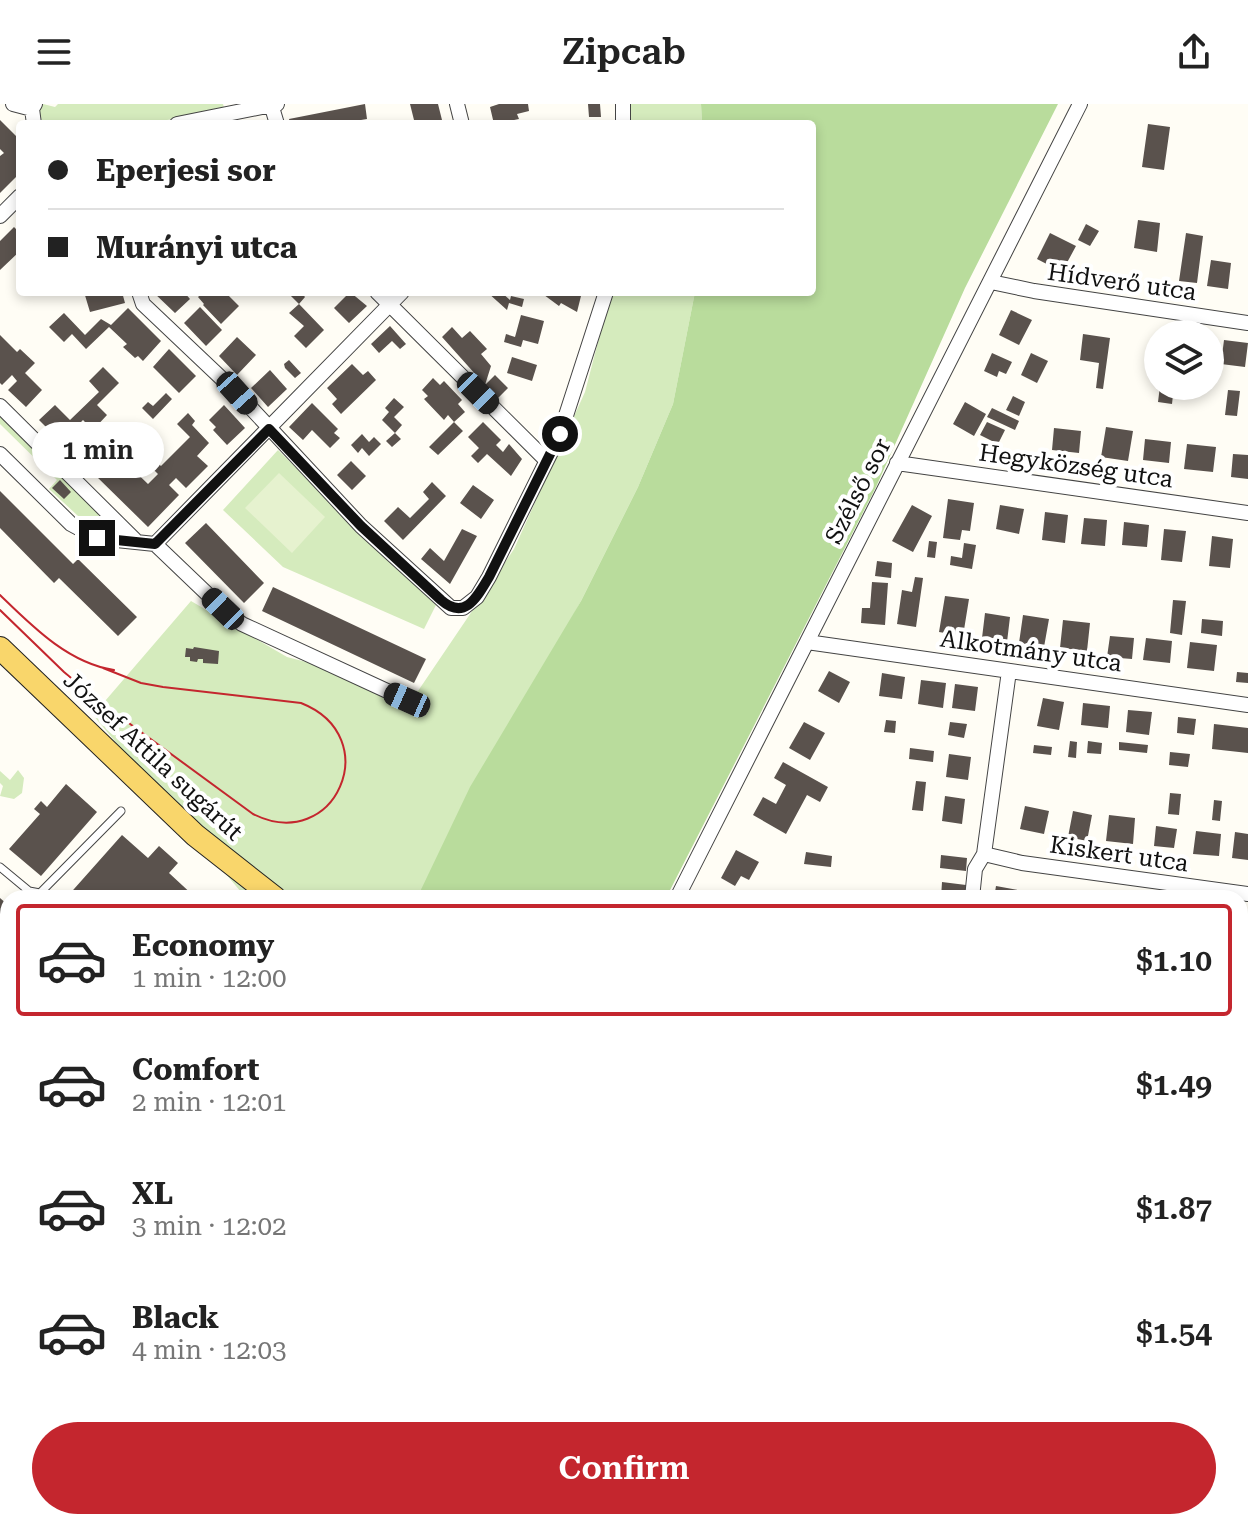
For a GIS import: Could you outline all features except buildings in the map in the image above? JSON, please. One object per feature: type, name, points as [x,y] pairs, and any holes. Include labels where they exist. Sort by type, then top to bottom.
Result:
[{"type":"main road","name":"József Attila sugárút","points":[[0,648],[195,835],[265,890]]},
{"type":"street","points":[[13,104],[34,112]]},
{"type":"street","points":[[196,120],[273,104]]},
{"type":"street","name":"Szélső sor","points":[[681,890],[1080,104]]},
{"type":"street","points":[[0,216],[16,200]]},
{"type":"street","name":"Hídverő utca","points":[[991,282],[1248,323]]},
{"type":"street","points":[[140,296],[143,304],[237,393],[361,526],[451,608],[463,608],[477,597],[560,434],[605,296]]},
{"type":"street","points":[[381,296],[546,460]]},
{"type":"street","points":[[155,544],[398,296]]},
{"type":"street","points":[[0,406],[135,540]]},
{"type":"street","points":[[0,454],[71,524],[97,538],[155,544],[242,624],[411,702]]},
{"type":"street","name":"Hegyközség utca","points":[[897,463],[1248,513]]},
{"type":"street","name":"Alkotmány utca","points":[[807,642],[1248,705]]},
{"type":"street","points":[[973,890],[975,869],[984,854],[1009,671]]},
{"type":"street","name":"Kiskert utca","points":[[984,854],[1022,863],[1219,890]]},
{"type":"lane","points":[[43,890],[121,811]]},
{"type":"lane","points":[[0,867],[28,890]]},
{"type":"green space","points":[[43,104],[55,107],[58,104],[223,104],[225,111],[167,120],[42,120],[38,109]]},
{"type":"green space","points":[[626,104],[701,104],[702,120],[626,120]]},
{"type":"green space","points":[[701,104],[1058,104],[965,288],[876,487],[670,890],[421,890],[470,787],[581,601],[638,487],[673,404],[694,296],[816,296],[816,120],[702,120]]},
{"type":"green space","points":[[610,296],[694,296],[673,404],[638,487],[581,601],[421,890],[239,890],[93,715],[191,601],[287,657],[418,691],[514,549],[585,392]]},
{"type":"green space","points":[[0,415],[98,513],[101,524],[98,528],[91,528],[49,489],[57,480],[0,424]]},
{"type":"green space","points":[[278,450],[436,605],[424,629],[283,567],[223,510]]},
{"type":"green space","points":[[279,473],[325,517],[292,553],[245,508]]},
{"type":"green space","points":[[18,770],[24,778],[22,793],[14,799],[0,796],[3,786],[0,771],[10,780]]},
{"type":"tunnel","points":[[258,890],[269,878]]},
{"type":"tram line","points":[[0,595],[52,642],[81,660],[114,670]]},
{"type":"tram line","points":[[0,610],[96,699],[253,814],[282,822],[307,819],[327,806],[340,787],[345,764],[341,740],[327,719],[301,703],[163,687],[141,683],[103,668]]},
{"type":"route","points":[[97,538],[155,544],[269,429],[361,526],[441,600],[451,608],[463,608],[477,597],[489,577],[560,434]]}]
